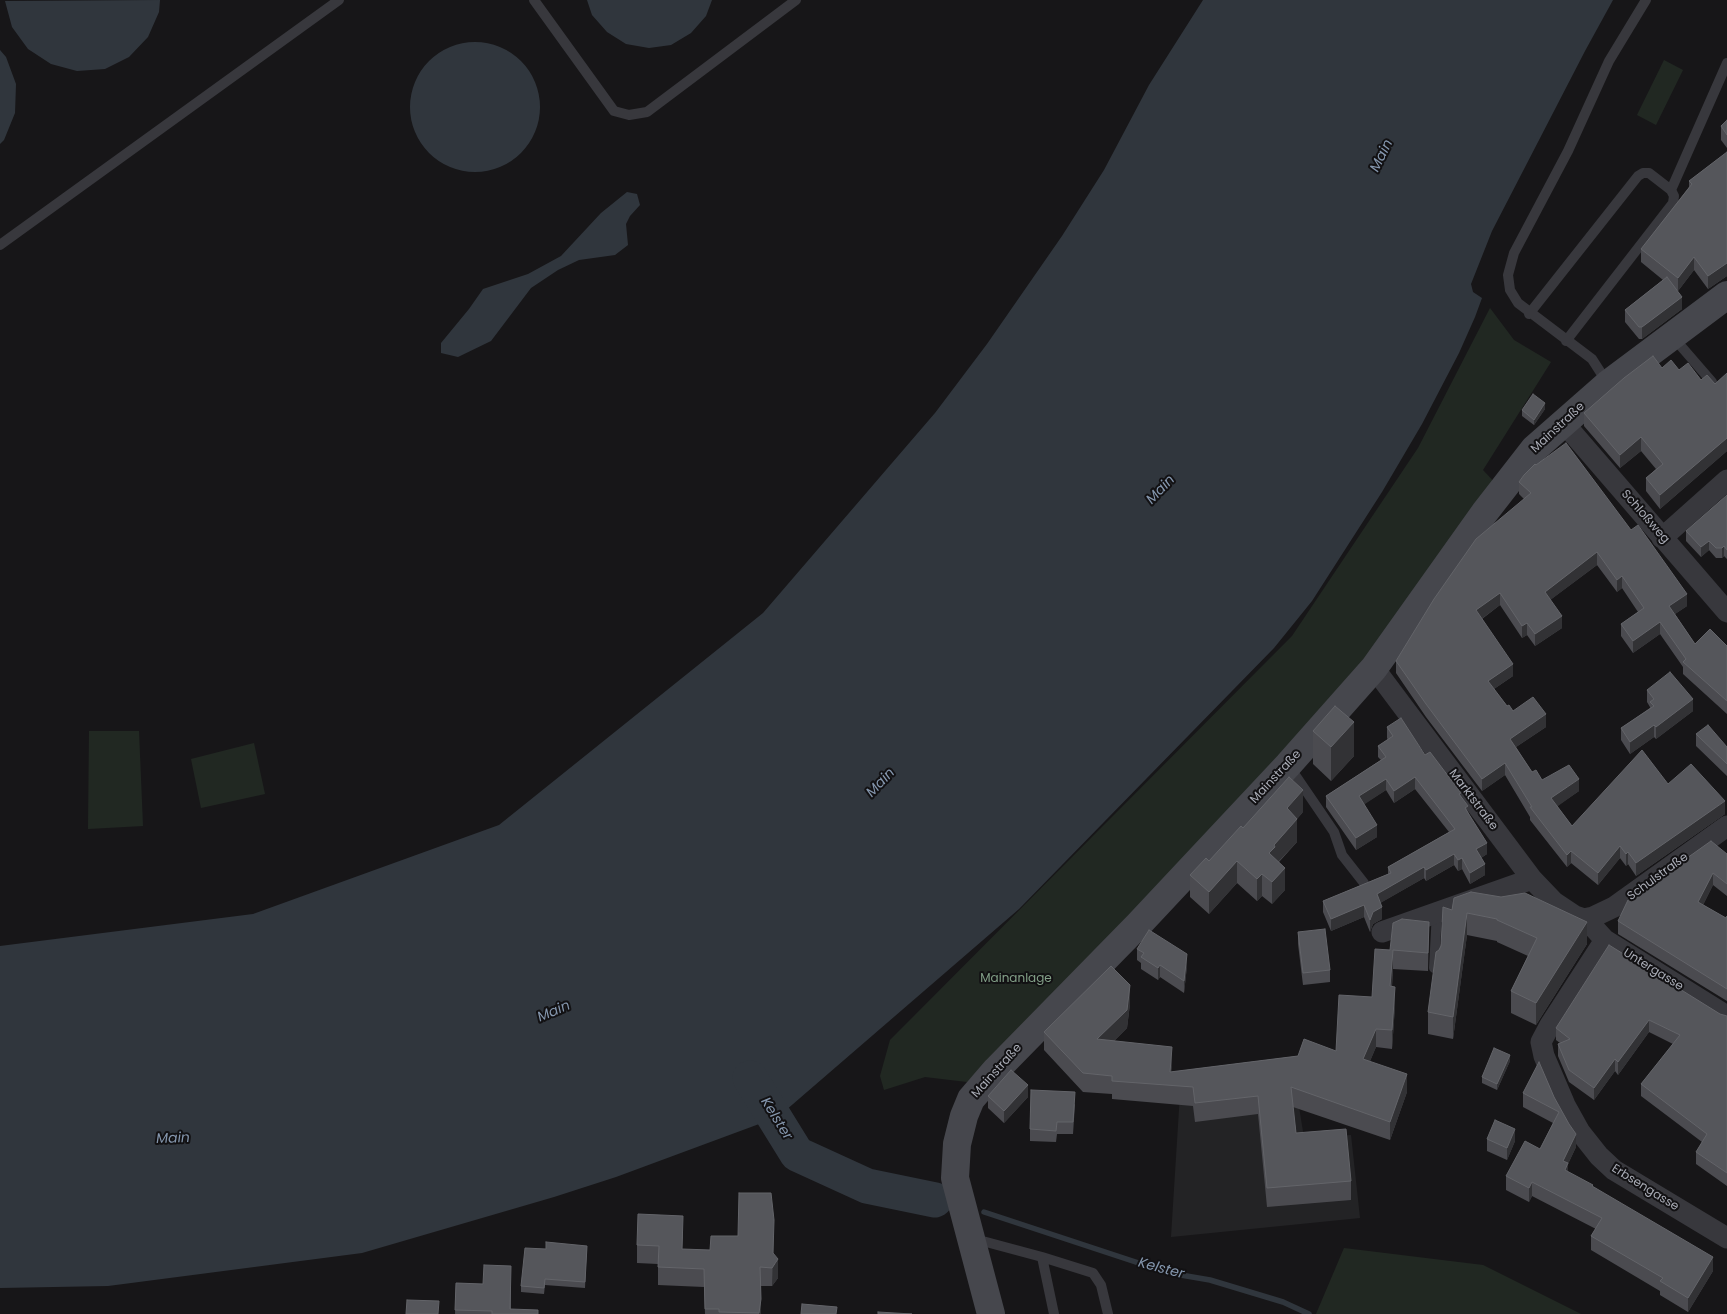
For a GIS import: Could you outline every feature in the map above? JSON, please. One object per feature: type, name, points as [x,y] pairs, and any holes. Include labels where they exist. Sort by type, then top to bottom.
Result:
[{"type":"street","name":"Mainstraße","points":[[991,1314],[955,1178],[956,1144],[971,1099],[996,1070],[1139,924],[1288,765],[1374,668],[1485,512],[1534,449],[1608,384],[1727,295]]},
{"type":"street","name":"Schloßweg","points":[[1564,422],[1727,612]]},
{"type":"street","points":[[1662,538],[1727,480]]},
{"type":"street","name":"Marktstraße","points":[[1374,668],[1532,879],[1554,902],[1575,916],[1584,919]]},
{"type":"street","name":"Schulstraße","points":[[1584,919],[1614,907],[1727,826]]},
{"type":"street","points":[[1382,932],[1532,879]]},
{"type":"street","name":"Untergasse","points":[[1584,919],[1605,940],[1727,1016]]},
{"type":"street","name":"Erbsengasse","points":[[1605,940],[1541,1042],[1544,1056],[1565,1105],[1580,1132],[1599,1156],[1614,1170],[1727,1238]]},
{"type":"lane","points":[[0,245],[339,0]]},
{"type":"lane","points":[[534,0],[614,111],[629,115],[647,112],[796,0]]},
{"type":"lane","points":[[1608,384],[1592,359],[1518,304],[1510,290],[1508,275],[1514,253],[1568,151],[1609,61],[1646,0]]},
{"type":"lane","points":[[1671,190],[1727,63]]},
{"type":"lane","points":[[1529,314],[1638,176],[1643,172],[1649,173],[1671,190],[1674,196],[1673,203],[1566,341]]},
{"type":"lane","points":[[1672,336],[1712,382]]},
{"type":"lane","points":[[1288,765],[1334,832],[1342,855],[1364,883]]},
{"type":"lane","points":[[1434,968],[1437,912]]},
{"type":"lane","points":[[972,1238],[1093,1273],[1101,1285],[1108,1314]]},
{"type":"lane","points":[[1042,1257],[1054,1314]]},
{"type":"shaded area","points":[[1293,1069],[1304,1138],[1351,1135],[1360,1218],[1171,1237],[1181,1078]]},
{"type":"green space","points":[[1664,60],[1683,70],[1656,125],[1637,115]]},
{"type":"green space","name":"Mainanlage","points":[[1490,308],[1514,340],[1551,362],[1483,470],[1498,486],[1284,765],[967,1082],[925,1077],[884,1090],[880,1076],[890,1040],[1292,636],[1418,448]]},
{"type":"green space","points":[[89,731],[139,731],[143,826],[88,829]]},
{"type":"green space","points":[[254,743],[265,794],[201,808],[191,759]]},
{"type":"green space","points":[[1344,1248],[1483,1265],[1581,1314],[1316,1314]]},
{"type":"water","points":[[160,0],[159,12],[148,37],[129,57],[105,69],[77,71],[51,64],[28,49],[12,27],[5,1]]},
{"type":"water","points":[[587,0],[712,0],[706,16],[691,33],[671,45],[649,48],[626,44],[607,32],[592,15]]},
{"type":"water","name":"Main","points":[[1203,0],[1613,0],[1492,231],[1471,284],[1473,292],[1482,298],[1459,353],[1422,424],[1382,492],[1312,601],[1274,648],[1019,909],[778,1117],[616,1177],[362,1253],[108,1286],[0,1288],[0,946],[253,914],[499,825],[763,613],[935,413],[987,344],[1062,236],[1104,170],[1149,85]]},
{"type":"water","points":[[475,42],[488,43],[500,47],[521,61],[535,82],[539,94],[539,120],[535,132],[521,153],[500,167],[488,171],[475,172],[462,171],[450,167],[429,153],[415,132],[411,120],[410,107],[411,94],[415,82],[429,61],[450,47],[462,43]]},
{"type":"water","points":[[0,50],[6,57],[16,84],[15,113],[4,140],[0,144]]},
{"type":"water","points":[[627,192],[637,194],[640,205],[630,216],[626,224],[628,245],[615,255],[579,260],[558,270],[531,288],[491,341],[458,357],[441,353],[441,343],[483,289],[528,274],[561,256],[601,213]]},
{"type":"building","points":[[1727,120],[1727,135],[1721,126]]},
{"type":"building","points":[[1727,152],[1727,263],[1708,276],[1694,257],[1678,278],[1641,249],[1692,184],[1689,181]]},
{"type":"building","points":[[1667,277],[1682,297],[1642,327],[1639,327],[1625,310]]},
{"type":"building","points":[[1653,356],[1662,368],[1671,360],[1679,370],[1688,363],[1701,380],[1707,375],[1715,384],[1727,373],[1727,438],[1660,495],[1646,478],[1663,464],[1641,437],[1620,455],[1584,413],[1624,378]]},
{"type":"building","points":[[1533,394],[1545,403],[1534,420],[1522,410]]},
{"type":"building","points":[[1566,443],[1631,530],[1638,525],[1687,594],[1669,606],[1695,644],[1710,629],[1727,646],[1727,701],[1683,662],[1686,659],[1660,622],[1633,641],[1621,624],[1644,608],[1622,576],[1617,580],[1597,552],[1545,592],[1562,616],[1535,634],[1527,623],[1522,626],[1500,593],[1476,610],[1513,664],[1488,681],[1513,711],[1533,697],[1546,714],[1510,739],[1532,772],[1536,770],[1542,780],[1569,765],[1579,779],[1551,798],[1572,826],[1642,750],[1668,784],[1691,764],[1725,801],[1636,863],[1628,852],[1626,854],[1620,846],[1598,873],[1571,851],[1567,855],[1530,807],[1532,807],[1505,763],[1482,779],[1396,661],[1434,599],[1476,539],[1531,493],[1519,482],[1524,475],[1535,464]]},
{"type":"building","points":[[1727,495],[1727,550],[1724,546],[1716,548],[1709,541],[1701,547],[1686,531]]},
{"type":"building","points":[[1670,672],[1693,699],[1656,727],[1654,725],[1630,742],[1621,728],[1654,706],[1650,702],[1654,699],[1647,690]]},
{"type":"building","points":[[1335,706],[1354,722],[1331,747],[1313,731]]},
{"type":"building","points":[[1401,718],[1425,755],[1430,752],[1461,793],[1459,794],[1468,806],[1465,808],[1487,843],[1476,849],[1485,864],[1470,873],[1462,858],[1458,860],[1454,854],[1426,870],[1424,867],[1377,894],[1382,907],[1373,912],[1370,920],[1364,905],[1331,919],[1323,901],[1391,873],[1388,867],[1455,829],[1415,777],[1394,791],[1386,779],[1359,796],[1377,825],[1356,838],[1326,796],[1386,757],[1378,746],[1393,736],[1387,727]]},
{"type":"building","points":[[1708,725],[1727,747],[1727,764],[1696,734]]},
{"type":"building","points":[[1289,777],[1303,790],[1287,808],[1297,819],[1269,853],[1285,868],[1272,882],[1262,874],[1257,879],[1237,861],[1209,892],[1190,875],[1206,858],[1209,861],[1241,826],[1243,828]]},
{"type":"building","points":[[1711,841],[1727,854],[1727,884],[1713,873],[1698,902],[1726,918],[1727,916],[1727,989],[1618,921],[1628,900]]},
{"type":"building","points":[[1471,892],[1501,897],[1525,893],[1587,922],[1536,1003],[1511,991],[1537,938],[1497,919],[1467,913],[1453,1017],[1428,1012],[1436,952],[1441,946],[1443,907],[1452,910],[1454,898]]},
{"type":"building","points":[[1402,919],[1429,922],[1428,953],[1393,950],[1390,986],[1395,987],[1392,1030],[1376,1029],[1363,1059],[1407,1074],[1390,1122],[1291,1087],[1296,1133],[1346,1129],[1351,1181],[1267,1188],[1258,1096],[1195,1103],[1193,1087],[1112,1081],[1112,1076],[1083,1073],[1044,1032],[1111,966],[1130,985],[1127,1010],[1097,1039],[1172,1047],[1170,1072],[1298,1056],[1304,1039],[1336,1051],[1339,995],[1372,997],[1375,949],[1390,950],[1393,923]]},
{"type":"building","points":[[1325,929],[1330,970],[1303,973],[1298,932]]},
{"type":"building","points":[[1149,930],[1187,954],[1184,981],[1160,965],[1158,968],[1141,957],[1144,953],[1137,949]]},
{"type":"building","points":[[1609,945],[1720,1014],[1727,1016],[1727,1173],[1696,1152],[1707,1134],[1641,1084],[1680,1035],[1649,1020],[1618,1062],[1615,1059],[1594,1088],[1569,1070],[1558,1044],[1570,1039],[1556,1028]]},
{"type":"building","points":[[1494,1048],[1510,1055],[1497,1084],[1482,1077]]},
{"type":"building","points":[[1539,1062],[1554,1097],[1576,1134],[1563,1161],[1568,1163],[1565,1170],[1713,1257],[1688,1298],[1660,1281],[1663,1278],[1591,1236],[1602,1218],[1532,1182],[1529,1188],[1506,1176],[1525,1141],[1540,1149],[1559,1112],[1523,1093]]},
{"type":"building","points":[[1011,1070],[1028,1085],[1004,1111],[988,1096]]},
{"type":"building","points":[[1031,1090],[1075,1092],[1073,1122],[1057,1122],[1056,1131],[1030,1129]]},
{"type":"building","points":[[1495,1120],[1515,1129],[1507,1148],[1487,1139]]},
{"type":"building","points":[[739,1193],[771,1193],[774,1220],[773,1253],[778,1259],[772,1268],[760,1267],[761,1299],[759,1313],[719,1312],[719,1309],[705,1309],[704,1269],[658,1267],[659,1246],[637,1245],[638,1214],[683,1216],[682,1249],[710,1250],[711,1236],[738,1236]]},
{"type":"building","points":[[546,1242],[587,1246],[585,1282],[545,1279],[544,1288],[521,1286],[525,1248],[546,1249]]},
{"type":"building","points":[[484,1265],[511,1266],[510,1309],[538,1310],[538,1314],[492,1314],[492,1311],[455,1310],[456,1283],[483,1284]]},
{"type":"building","points":[[407,1300],[439,1301],[438,1314],[406,1314]]},
{"type":"building","points":[[802,1304],[837,1307],[836,1314],[801,1314]]},
{"type":"building","points":[[878,1312],[912,1314],[878,1314]]},
{"type":"waterway","name":"Kelster","points":[[750,1078],[797,1154],[867,1186],[935,1200]]},
{"type":"waterway","name":"Kelster","points":[[984,1212],[1169,1273],[1210,1280],[1283,1302],[1309,1314]]}]
